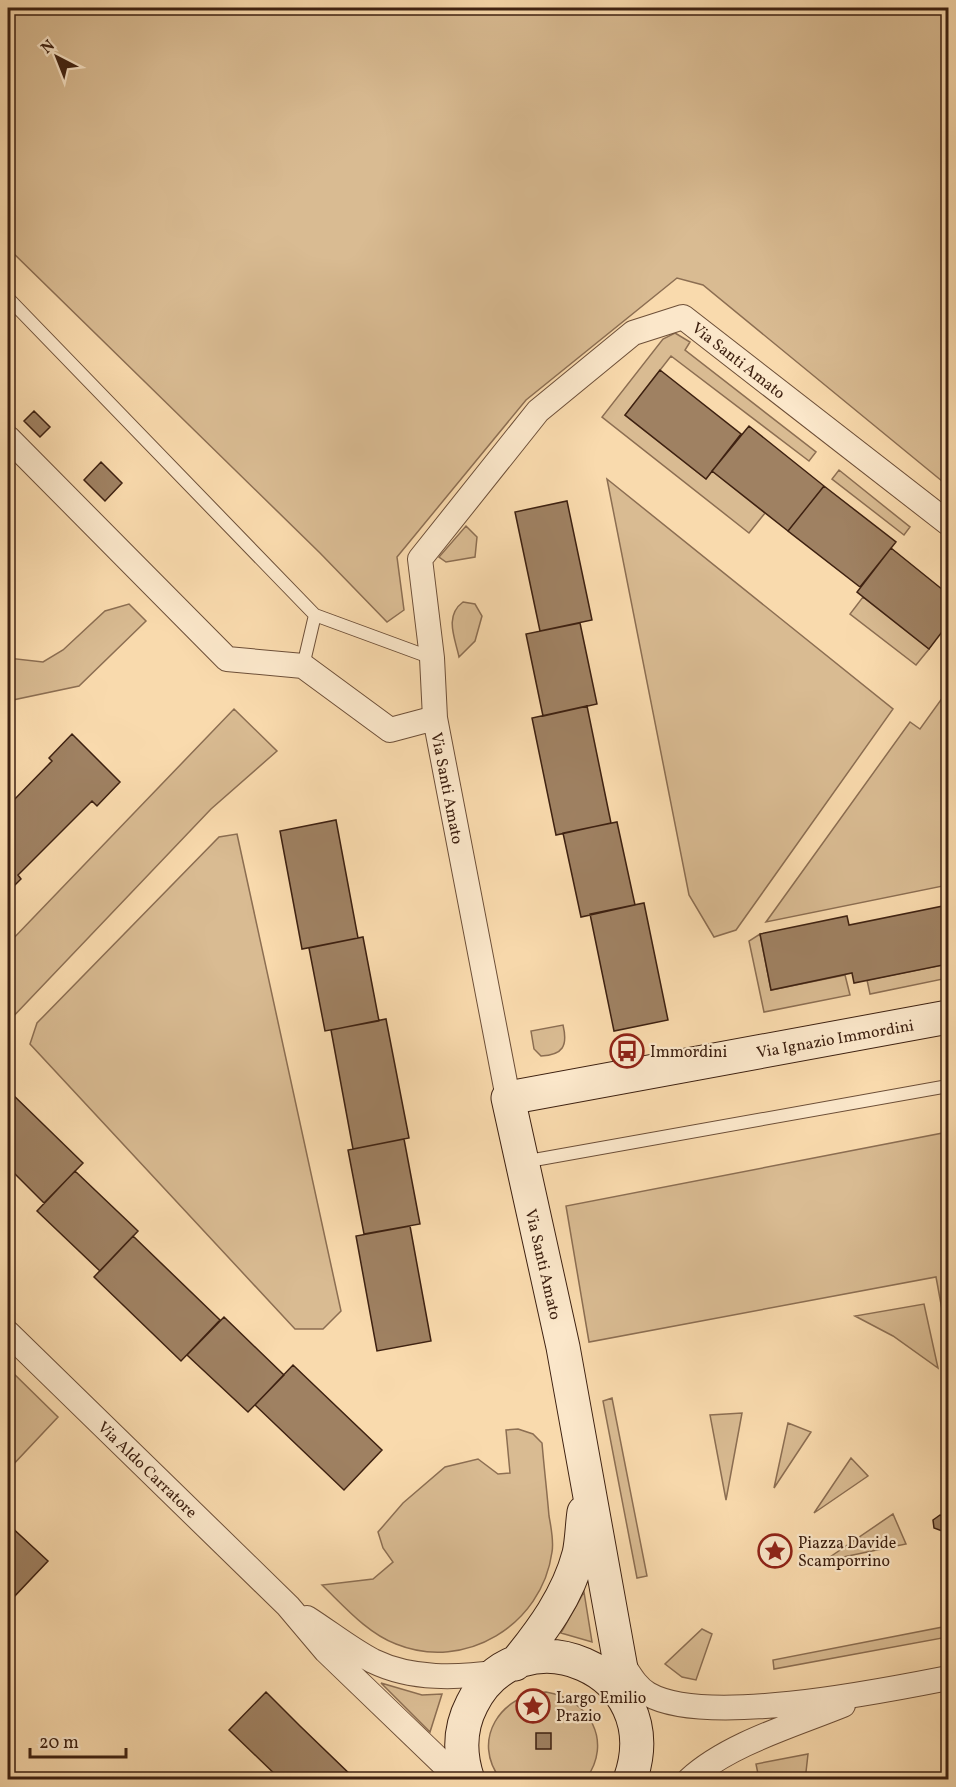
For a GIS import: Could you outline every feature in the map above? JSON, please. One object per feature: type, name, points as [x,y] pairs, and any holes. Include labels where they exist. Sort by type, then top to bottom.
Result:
[{"type":"street","name":"Via Santi Amato","points":[[638,1737],[624,1683],[563,1347],[508,1098],[435,718],[432,658],[420,559],[538,411],[633,333],[683,317],[948,523]]},
{"type":"street","points":[[8,438],[227,659],[303,666],[390,730],[435,718]]},
{"type":"street","name":"Via Ignazio Immordini","points":[[508,1098],[948,1017]]},
{"type":"street","name":"Via Aldo Carratore","points":[[8,1333],[288,1606]]},
{"type":"street","points":[[468,1779],[462,1762],[462,1728],[476,1696],[541,1633],[566,1588],[579,1553],[588,1477]]},
{"type":"street","points":[[288,1606],[373,1661],[405,1673],[468,1676],[507,1668],[536,1658],[558,1657],[579,1662],[680,1706],[736,1708],[870,1693],[948,1678]]},
{"type":"street","points":[[288,1606],[326,1651],[460,1779]]},
{"type":"street","points":[[689,1779],[709,1765],[750,1743],[870,1693]]},
{"type":"street","points":[[630,1779],[636,1762],[638,1737]]},
{"type":"street","points":[[638,1737],[644,1779]]},
{"type":"street","points":[[668,1779],[709,1765]]},
{"type":"lane","points":[[8,298],[315,615],[432,658]]},
{"type":"lane","points":[[303,666],[315,615]]},
{"type":"lane","points":[[522,1162],[948,1086]]},
{"type":"shaded area","points":[[8,8],[948,8],[948,486],[703,285],[677,278],[526,400],[397,557],[404,610],[387,622],[320,553],[8,248]]},
{"type":"shaded area","points":[[675,333],[690,342],[685,350],[816,452],[809,461],[671,356],[625,415],[706,479],[712,471],[765,513],[749,533],[602,417],[663,339]]},
{"type":"shaded area","points":[[839,470],[910,527],[904,535],[832,479]]},
{"type":"shaded area","points":[[607,479],[893,709],[736,930],[714,937],[689,895]]},
{"type":"shaded area","points":[[466,526],[477,537],[475,557],[446,562],[439,557]]},
{"type":"shaded area","points":[[863,597],[929,649],[916,665],[850,614]]},
{"type":"shaded area","points":[[463,602],[475,604],[482,616],[475,641],[459,657],[452,621],[457,608]]},
{"type":"shaded area","points":[[129,604],[146,621],[79,686],[8,701],[8,658],[43,662],[63,650],[105,611]]},
{"type":"shaded area","points":[[948,690],[948,885],[766,922],[910,722],[920,729]]},
{"type":"shaded area","points":[[234,709],[277,751],[211,809],[8,1022],[8,944]]},
{"type":"shaded area","points":[[237,834],[341,1311],[323,1329],[295,1329],[30,1044],[37,1023],[219,837]]},
{"type":"shaded area","points":[[760,934],[771,990],[845,975],[850,995],[764,1012],[749,941]]},
{"type":"shaded area","points":[[948,964],[948,978],[870,994],[867,980]]},
{"type":"shaded area","points":[[563,1025],[565,1039],[562,1048],[554,1054],[541,1056],[534,1049],[531,1031]]},
{"type":"shaded area","points":[[948,1132],[948,1342],[936,1277],[589,1342],[566,1206]]},
{"type":"shaded area","points":[[924,1304],[938,1368],[893,1336],[855,1316]]},
{"type":"shaded area","points":[[8,1368],[58,1417],[8,1470]]},
{"type":"shaded area","points":[[612,1398],[647,1576],[637,1578],[603,1401]]},
{"type":"shaded area","points":[[742,1413],[726,1500],[710,1415]]},
{"type":"shaded area","points":[[788,1423],[811,1432],[774,1488]]},
{"type":"shaded area","points":[[518,1429],[533,1434],[542,1443],[553,1543],[545,1578],[533,1601],[516,1621],[496,1636],[473,1646],[448,1652],[422,1651],[396,1644],[375,1633],[322,1585],[373,1579],[393,1562],[383,1548],[378,1532],[403,1503],[445,1467],[478,1459],[498,1474],[510,1473],[506,1430]]},
{"type":"shaded area","points":[[851,1458],[868,1476],[814,1513]]},
{"type":"shaded area","points":[[893,1514],[906,1544],[824,1561]]},
{"type":"shaded area","points":[[584,1592],[592,1642],[561,1633]]},
{"type":"shaded area","points":[[948,1626],[948,1637],[774,1669],[773,1660]]},
{"type":"shaded area","points":[[702,1629],[712,1634],[696,1680],[682,1677],[665,1664]]},
{"type":"shaded area","points":[[381,1683],[422,1695],[442,1694],[430,1732]]},
{"type":"shaded area","points":[[546,1692],[575,1703],[593,1724],[597,1737],[594,1765],[586,1779],[501,1780],[492,1765],[489,1750],[490,1735],[495,1722],[504,1710],[516,1701]]},
{"type":"shaded area","points":[[808,1754],[806,1772],[801,1779],[759,1779],[756,1764]]},
{"type":"building","points":[[660,370],[741,434],[706,479],[625,415]]},
{"type":"building","points":[[34,411],[50,427],[40,437],[24,421]]},
{"type":"building","points":[[749,426],[824,486],[788,531],[712,471]]},
{"type":"building","points":[[101,462],[122,483],[105,501],[84,480]]},
{"type":"building","points":[[824,486],[896,542],[860,587],[788,531]]},
{"type":"building","points":[[567,501],[592,620],[540,631],[515,512]]},
{"type":"building","points":[[891,548],[948,594],[948,624],[929,649],[857,592]]},
{"type":"building","points":[[580,623],[597,704],[543,716],[526,634]]},
{"type":"building","points":[[587,706],[611,823],[556,835],[532,718]]},
{"type":"building","points":[[72,734],[120,782],[97,806],[92,801],[18,875],[21,879],[8,892],[8,806],[52,761],[49,758]]},
{"type":"building","points":[[336,820],[358,938],[302,949],[280,831]]},
{"type":"building","points":[[617,822],[635,905],[581,917],[563,833]]},
{"type":"building","points":[[644,903],[668,1020],[614,1031],[590,914]]},
{"type":"building","points":[[948,905],[948,964],[854,983],[852,973],[771,990],[760,934],[847,916],[849,925]]},
{"type":"building","points":[[363,937],[379,1021],[325,1031],[309,948]]},
{"type":"building","points":[[386,1019],[409,1138],[353,1149],[331,1030]]},
{"type":"building","points":[[8,1090],[83,1163],[44,1203],[8,1167]]},
{"type":"building","points":[[404,1139],[420,1224],[364,1234],[348,1150]]},
{"type":"building","points":[[75,1171],[138,1231],[100,1271],[37,1211]]},
{"type":"building","points":[[410,1226],[431,1341],[377,1351],[356,1236]]},
{"type":"building","points":[[133,1236],[220,1320],[181,1361],[94,1277]]},
{"type":"building","points":[[224,1317],[284,1375],[248,1412],[187,1355]]},
{"type":"building","points":[[293,1365],[382,1450],[344,1490],[255,1405]]},
{"type":"building","points":[[940,1515],[947,1518],[948,1527],[942,1531],[934,1528],[933,1520]]},
{"type":"building","points":[[8,1524],[48,1561],[11,1600],[8,1596]]},
{"type":"building","points":[[266,1692],[356,1780],[281,1780],[229,1730]]},
{"type":"building","points":[[536,1733],[551,1733],[551,1749],[536,1749]]},
{"type":"place","name":"Immordini","points":[[627,1051]]},
{"type":"place","name":"Piazza Davide Scamporrino","points":[[775,1551]]},
{"type":"place","name":"Largo Emilio Prazio","points":[[533,1706]]}]
